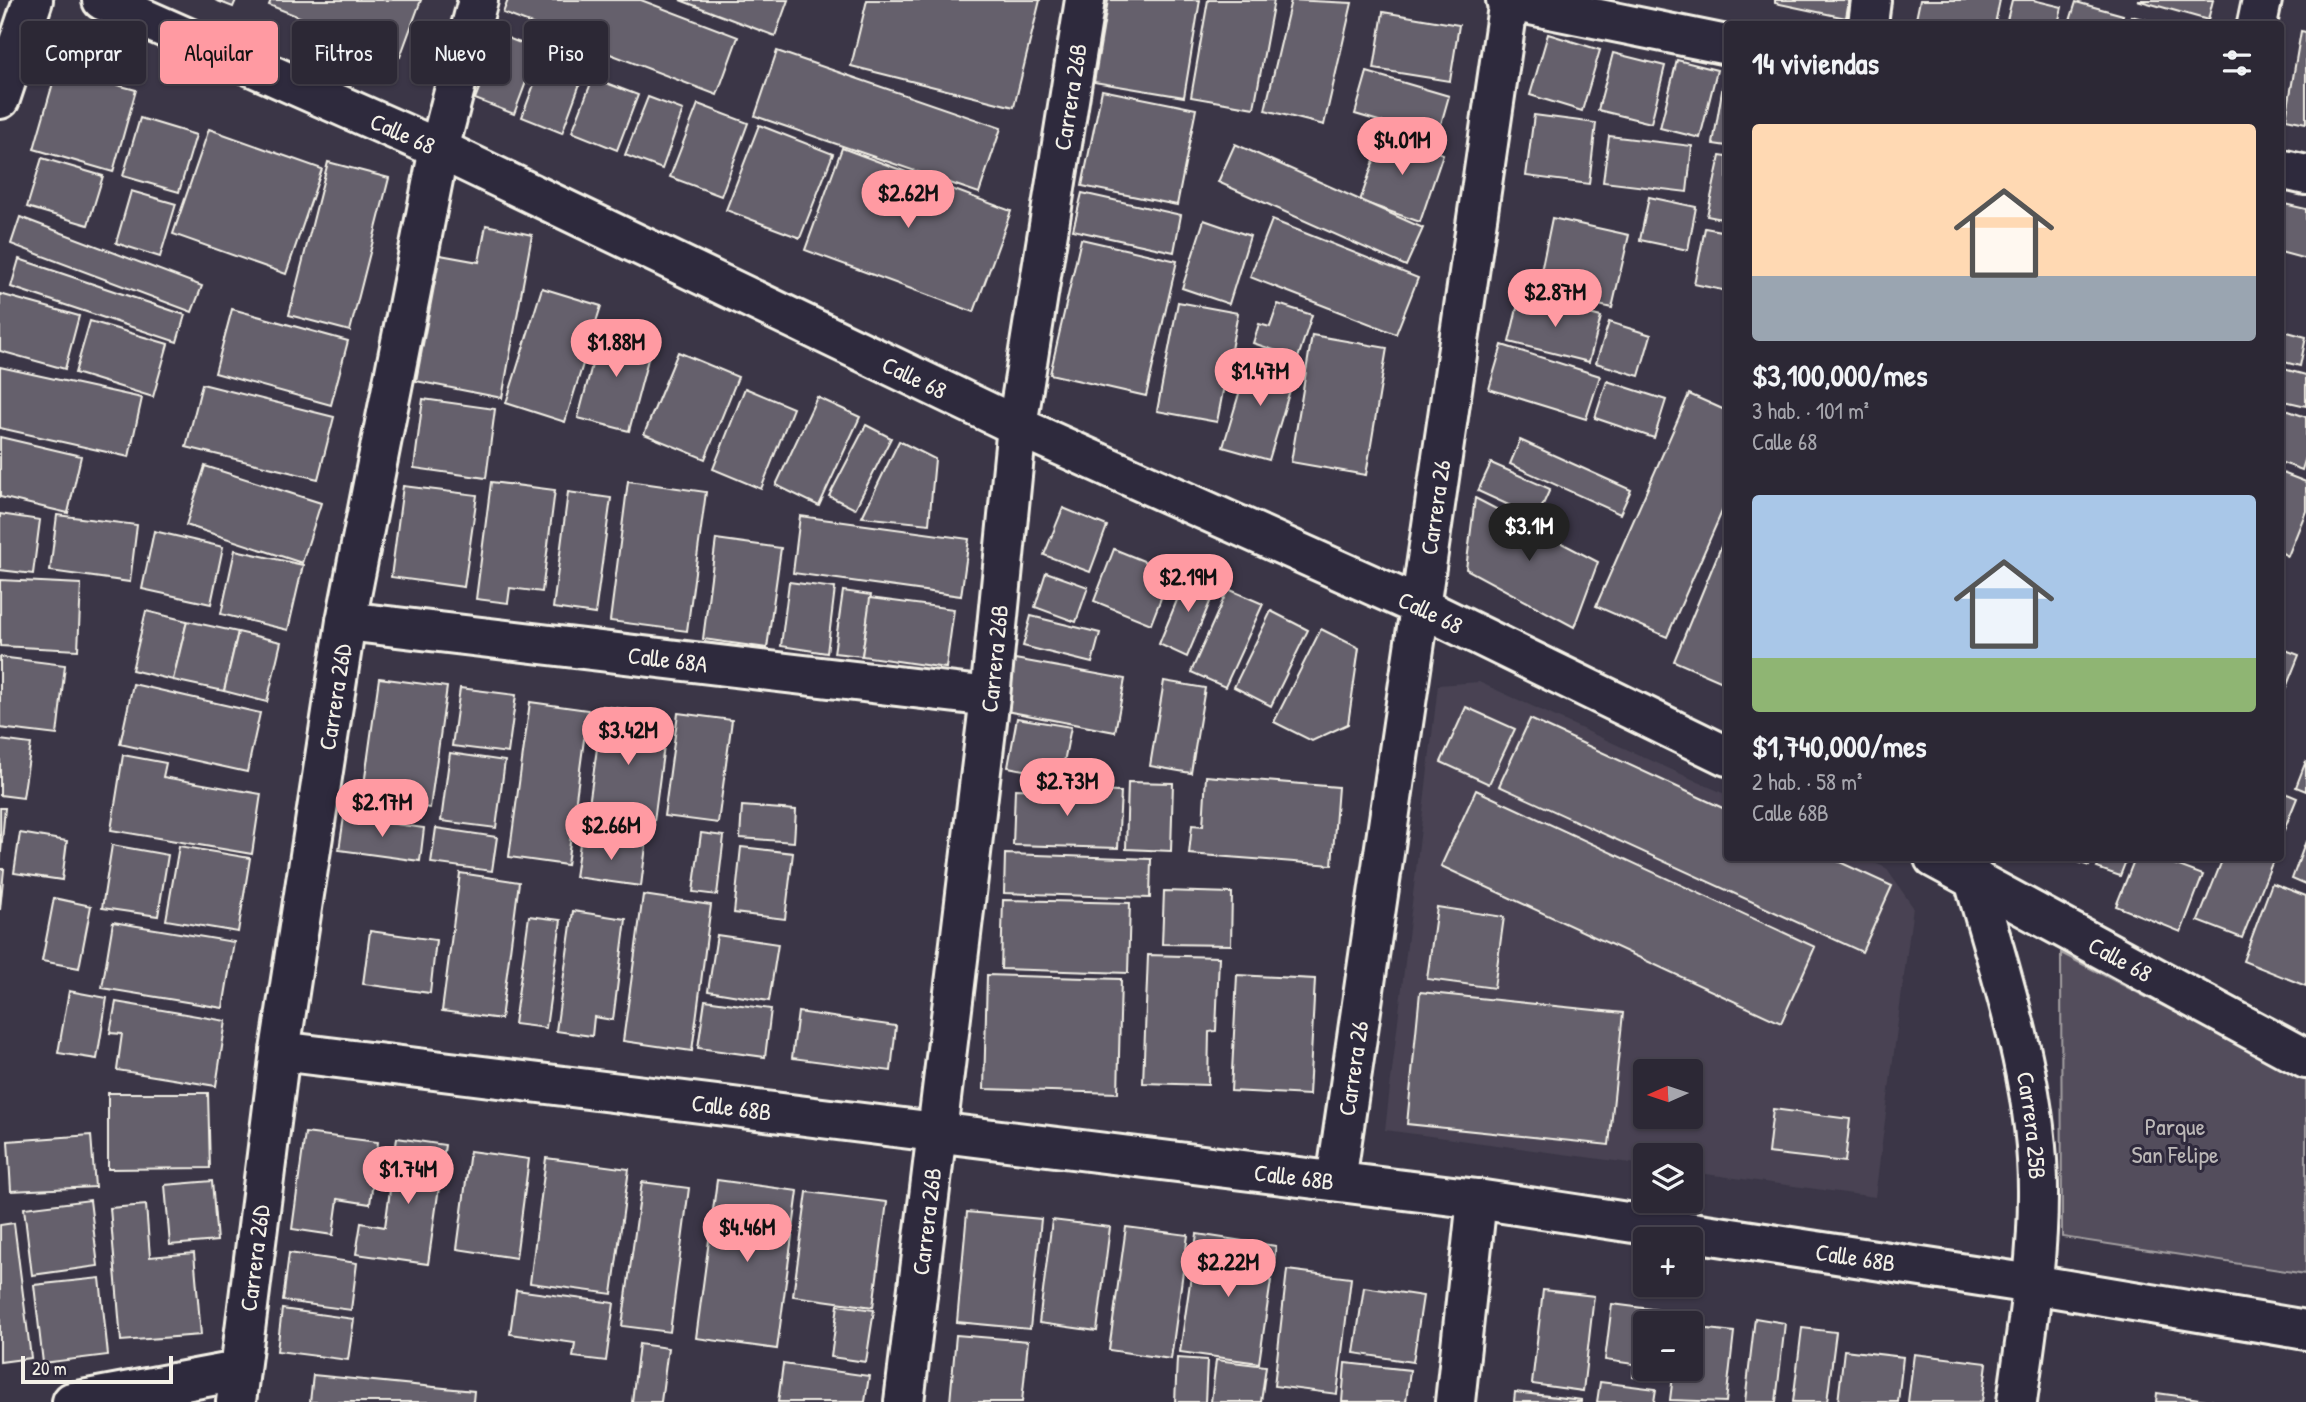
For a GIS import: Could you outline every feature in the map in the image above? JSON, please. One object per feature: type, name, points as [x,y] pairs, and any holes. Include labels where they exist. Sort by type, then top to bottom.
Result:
[{"type":"street","points":[[0,99],[33,0]]},
{"type":"street","name":"Calle 68","points":[[102,0],[439,149],[1017,426],[1421,607],[1724,756]]},
{"type":"street","name":"Carrera 26D","points":[[237,1386],[280,1051],[346,621],[439,149],[478,0]]},
{"type":"street","name":"Carrera 26B","points":[[904,1402],[990,697],[1017,426],[1085,0]]},
{"type":"street","points":[[1508,0],[1724,44]]},
{"type":"street","name":"Carrera 26","points":[[1336,1181],[1508,0]]},
{"type":"street","points":[[1868,21],[1871,0]]},
{"type":"street","points":[[2258,21],[2262,0]]},
{"type":"street","points":[[2284,170],[2306,175]]},
{"type":"street","name":"Calle 68A","points":[[346,621],[990,697]]},
{"type":"street","name":"Calle 68","points":[[1948,861],[1976,867],[2306,1059]]},
{"type":"street","name":"Carrera 25B","points":[[1976,867],[2031,1103],[2038,1194],[2032,1284],[2017,1402]]},
{"type":"street","name":"Calle 68B","points":[[280,1051],[1477,1199],[2032,1284],[2306,1330]]},
{"type":"street","points":[[1455,1402],[1477,1199]]},
{"type":"street","points":[[72,1402],[237,1386]]},
{"type":"shaded area","points":[[1479,682],[1724,794],[1724,861],[1871,861],[1886,868],[1913,907],[1875,1197],[1703,1174],[1703,1143],[1633,1143],[1633,1163],[1385,1130],[1438,685]]},
{"type":"green space","name":"Parque San Felipe","points":[[2061,953],[2306,1080],[2306,1274],[2062,1237]]},
{"type":"building","points":[[215,0],[236,0],[233,7]]},
{"type":"building","points":[[271,0],[421,0],[411,21],[400,57],[397,56],[397,21],[309,21],[269,5]]},
{"type":"building","points":[[508,0],[641,0],[738,37],[717,95],[608,53],[608,21],[524,21],[503,13]]},
{"type":"building","points":[[680,0],[788,0],[775,36]]},
{"type":"building","points":[[867,0],[1040,0],[1014,107],[851,66]]},
{"type":"building","points":[[1108,0],[1200,0],[1184,97],[1094,82]]},
{"type":"building","points":[[1208,0],[1274,0],[1254,108],[1191,97]]},
{"type":"building","points":[[1291,0],[1352,3],[1324,125],[1265,110]]},
{"type":"building","points":[[1775,0],[1849,0],[1846,18],[1775,3]]},
{"type":"building","points":[[1920,0],[2000,0],[1996,21],[1916,21]]},
{"type":"building","points":[[2012,0],[2033,0],[2062,7],[2059,21],[2007,21]]},
{"type":"building","points":[[2137,0],[2213,0],[2208,20]]},
{"type":"building","points":[[2076,2],[2123,15],[2121,21],[2070,21]]},
{"type":"building","points":[[1383,12],[1459,25],[1450,81],[1374,69]]},
{"type":"building","points":[[2131,16],[2151,21],[2130,21]]},
{"type":"building","points":[[2301,31],[2306,32],[2306,123],[2286,119]]},
{"type":"building","points":[[1548,34],[1600,50],[1582,111],[1530,95]]},
{"type":"building","points":[[510,39],[524,44],[525,84],[514,114],[475,99],[481,84],[510,84]]},
{"type":"building","points":[[777,51],[1001,128],[979,193],[755,116]]},
{"type":"building","points":[[1613,53],[1665,66],[1651,123],[1598,110]]},
{"type":"building","points":[[1677,60],[1717,70],[1700,138],[1660,128]]},
{"type":"building","points":[[1367,72],[1449,96],[1437,138],[1355,114]]},
{"type":"building","points":[[1724,79],[1724,146],[1713,144]]},
{"type":"building","points":[[53,84],[114,84],[136,90],[113,172],[34,149]]},
{"type":"building","points":[[534,84],[580,84],[562,133],[522,117]]},
{"type":"building","points":[[591,84],[608,84],[638,95],[617,150],[572,132]]},
{"type":"building","points":[[1102,90],[1196,109],[1177,205],[1082,186]]},
{"type":"building","points":[[648,97],[683,110],[662,169],[625,155]]},
{"type":"building","points":[[698,104],[748,123],[721,196],[670,177]]},
{"type":"building","points":[[1534,115],[1596,123],[1589,184],[1526,176]]},
{"type":"building","points":[[140,118],[196,135],[179,192],[123,176]]},
{"type":"building","points":[[759,125],[833,154],[800,238],[726,210]]},
{"type":"building","points":[[209,129],[322,169],[286,274],[173,234]]},
{"type":"building","points":[[1384,132],[1443,154],[1420,222],[1360,201]]},
{"type":"building","points":[[1609,136],[1692,146],[1687,192],[1603,182]]},
{"type":"building","points":[[1235,144],[1423,228],[1406,266],[1218,182]]},
{"type":"building","points":[[842,148],[1011,211],[974,312],[805,250]]},
{"type":"building","points":[[1720,156],[1724,157],[1724,219],[1707,216]]},
{"type":"building","points":[[42,158],[103,176],[88,225],[27,207]]},
{"type":"building","points":[[328,162],[389,178],[350,331],[289,315]]},
{"type":"building","points":[[131,191],[176,204],[160,257],[116,243]]},
{"type":"building","points":[[1082,193],[1181,215],[1174,252],[1073,230]]},
{"type":"building","points":[[1649,197],[1696,207],[1688,250],[1640,240]]},
{"type":"building","points":[[2284,204],[2306,209],[2306,259],[2284,253]]},
{"type":"building","points":[[20,217],[202,286],[192,312],[11,244]]},
{"type":"building","points":[[1552,218],[1629,235],[1612,308],[1537,291]]},
{"type":"building","points":[[1204,220],[1250,236],[1229,304],[1182,288]]},
{"type":"building","points":[[1272,220],[1418,278],[1396,334],[1250,277]]},
{"type":"building","points":[[486,225],[532,235],[502,398],[416,381],[440,255],[479,262]]},
{"type":"building","points":[[1705,228],[1724,231],[1724,290],[1694,284]]},
{"type":"building","points":[[1081,239],[1177,261],[1146,396],[1050,374]]},
{"type":"building","points":[[19,259],[185,315],[177,342],[11,287]]},
{"type":"building","points":[[542,288],[601,306],[565,422],[506,403]]},
{"type":"building","points":[[0,294],[79,316],[65,369],[0,351]]},
{"type":"building","points":[[1520,296],[1601,317],[1589,362],[1509,342]]},
{"type":"building","points":[[1178,302],[1238,313],[1217,422],[1157,411]]},
{"type":"building","points":[[1278,304],[1312,315],[1298,358],[1253,343],[1259,324],[1270,327]]},
{"type":"building","points":[[232,309],[348,341],[331,405],[215,373]]},
{"type":"building","points":[[90,321],[168,344],[153,397],[75,373]]},
{"type":"building","points":[[1609,322],[1651,335],[1639,376],[1596,363]]},
{"type":"building","points":[[602,327],[653,340],[629,431],[578,418]]},
{"type":"building","points":[[2284,331],[2306,337],[2300,366],[2284,362]]},
{"type":"building","points":[[1312,335],[1387,348],[1366,475],[1291,462]]},
{"type":"building","points":[[1502,345],[1600,376],[1586,419],[1489,389]]},
{"type":"building","points":[[678,352],[738,377],[705,459],[644,434]]},
{"type":"building","points":[[1250,357],[1296,370],[1269,460],[1223,447]]},
{"type":"building","points":[[0,367],[142,398],[129,457],[0,428]]},
{"type":"building","points":[[2284,369],[2306,375],[2306,406],[2284,401]]},
{"type":"building","points":[[1607,381],[1666,400],[1654,438],[1595,418]]},
{"type":"building","points":[[202,384],[334,417],[318,479],[186,447]]},
{"type":"building","points":[[745,388],[793,408],[761,489],[713,469]]},
{"type":"building","points":[[1689,394],[1724,410],[1724,507],[1667,637],[1596,606]]},
{"type":"building","points":[[817,397],[860,417],[819,506],[776,485]]},
{"type":"building","points":[[423,399],[495,409],[486,478],[414,468]]},
{"type":"building","points":[[2284,409],[2306,417],[2306,457],[2302,470],[2284,463]]},
{"type":"building","points":[[866,425],[891,438],[855,509],[829,496]]},
{"type":"building","points":[[0,437],[81,456],[68,513],[0,497]]},
{"type":"building","points":[[1520,440],[1631,490],[1620,514],[1510,464]]},
{"type":"building","points":[[899,441],[935,459],[929,524],[862,517]]},
{"type":"building","points":[[1491,463],[1550,489],[1537,518],[1478,491]]},
{"type":"building","points":[[205,466],[321,503],[302,563],[186,525]]},
{"type":"building","points":[[2284,474],[2306,482],[2306,511],[2288,556],[2284,554]]},
{"type":"building","points":[[628,481],[706,492],[687,631],[610,621]]},
{"type":"building","points":[[491,482],[555,490],[542,592],[510,588],[508,603],[476,599]]},
{"type":"building","points":[[403,486],[477,495],[464,587],[391,577]]},
{"type":"building","points":[[568,492],[611,498],[595,614],[553,608]]},
{"type":"building","points":[[1475,498],[1598,562],[1574,627],[1466,569]]},
{"type":"building","points":[[1063,508],[1107,526],[1090,572],[1044,555]]},
{"type":"building","points":[[0,514],[40,520],[33,574],[0,570]]},
{"type":"building","points":[[57,515],[137,525],[130,582],[50,571]]},
{"type":"building","points":[[800,516],[969,539],[961,596],[793,573]]},
{"type":"building","points":[[154,531],[223,547],[211,604],[142,589]]},
{"type":"building","points":[[716,539],[781,548],[767,648],[703,639]]},
{"type":"building","points":[[1724,539],[1724,683],[1674,661]]},
{"type":"building","points":[[1114,549],[1171,572],[1151,624],[1094,601]]},
{"type":"building","points":[[235,550],[303,565],[288,630],[221,614]]},
{"type":"building","points":[[1189,571],[1218,583],[1187,657],[1159,644]]},
{"type":"building","points":[[1046,572],[1088,587],[1076,622],[1035,607]]},
{"type":"building","points":[[0,580],[81,584],[78,650],[0,646]]},
{"type":"building","points":[[789,582],[835,588],[827,653],[781,646]]},
{"type":"building","points":[[1228,589],[1263,604],[1225,687],[1191,672]]},
{"type":"building","points":[[843,591],[871,595],[862,656],[834,653]]},
{"type":"building","points":[[870,598],[954,609],[946,668],[862,656]]},
{"type":"building","points":[[146,611],[187,621],[173,680],[132,670]]},
{"type":"building","points":[[1271,611],[1308,630],[1271,706],[1234,687]]},
{"type":"building","points":[[1031,616],[1100,633],[1092,663],[1023,646]]},
{"type":"building","points":[[187,621],[238,632],[224,691],[173,680]]},
{"type":"building","points":[[1321,629],[1359,648],[1348,724],[1312,741],[1274,722]]},
{"type":"building","points":[[238,632],[281,642],[267,702],[224,691]]},
{"type":"building","points":[[2284,649],[2299,655],[2284,692]]},
{"type":"building","points":[[0,657],[65,665],[57,735],[0,728]]},
{"type":"building","points":[[1015,659],[1125,679],[1115,732],[1006,711]]},
{"type":"building","points":[[379,678],[447,687],[430,808],[362,799]]},
{"type":"building","points":[[1164,681],[1205,688],[1191,773],[1150,766]]},
{"type":"building","points":[[133,684],[260,713],[247,772],[120,744]]},
{"type":"building","points":[[460,688],[516,695],[508,753],[452,746]]},
{"type":"building","points":[[530,702],[588,710],[567,865],[509,857]]},
{"type":"building","points":[[603,706],[668,715],[653,829],[587,819]]},
{"type":"building","points":[[1466,707],[1515,729],[1489,784],[1441,762]]},
{"type":"building","points":[[678,713],[732,720],[718,823],[664,816]]},
{"type":"building","points":[[1017,718],[1071,727],[1061,777],[1008,767]]},
{"type":"building","points":[[1530,719],[1724,809],[1724,861],[1838,861],[1892,886],[1862,952],[1499,786]]},
{"type":"building","points":[[0,740],[31,744],[23,798],[0,795]]},
{"type":"building","points":[[450,753],[505,761],[496,828],[441,821]]},
{"type":"building","points":[[123,755],[166,763],[163,777],[261,794],[252,854],[111,830]]},
{"type":"building","points":[[2306,761],[2306,791],[2296,787]]},
{"type":"building","points":[[1206,776],[1338,787],[1332,865],[1189,854],[1192,825],[1203,826]]},
{"type":"building","points":[[1128,782],[1173,783],[1171,851],[1126,849]]},
{"type":"building","points":[[1015,789],[1121,792],[1118,848],[1013,845]]},
{"type":"building","points":[[1476,790],[1815,947],[1781,1023],[1441,866]]},
{"type":"building","points":[[2284,793],[2297,798],[2284,830]]},
{"type":"building","points":[[742,806],[796,810],[794,842],[740,838]]},
{"type":"building","points":[[0,808],[5,808],[0,863]]},
{"type":"building","points":[[344,817],[424,828],[420,861],[339,850]]},
{"type":"building","points":[[436,828],[497,837],[492,871],[431,863]]},
{"type":"building","points":[[20,833],[67,841],[62,880],[14,873]]},
{"type":"building","points":[[701,833],[724,836],[717,895],[693,892]]},
{"type":"building","points":[[581,837],[646,846],[641,886],[575,877]]},
{"type":"building","points":[[2306,841],[2306,885],[2292,879]]},
{"type":"building","points":[[112,845],[168,855],[158,916],[102,908]]},
{"type":"building","points":[[179,846],[250,858],[238,932],[166,920]]},
{"type":"building","points":[[741,847],[793,853],[785,919],[734,913]]},
{"type":"building","points":[[1005,854],[1151,859],[1150,898],[1004,893]]},
{"type":"building","points":[[2075,861],[2091,861],[2089,866]]},
{"type":"building","points":[[2100,861],[2126,861],[2120,876],[2097,868]]},
{"type":"building","points":[[2134,861],[2166,861],[2203,875],[2181,932],[2116,906]]},
{"type":"building","points":[[2222,861],[2273,861],[2242,938],[2198,921]]},
{"type":"building","points":[[0,869],[4,869],[0,910]]},
{"type":"building","points":[[460,873],[519,882],[501,1019],[442,1011]]},
{"type":"building","points":[[2272,883],[2306,896],[2306,986],[2243,961]]},
{"type":"building","points":[[1164,891],[1232,893],[1231,945],[1162,944]]},
{"type":"building","points":[[643,895],[711,905],[692,1051],[623,1041]]},
{"type":"building","points":[[54,898],[91,906],[79,968],[42,961]]},
{"type":"building","points":[[1003,900],[1130,903],[1128,973],[1001,969]]},
{"type":"building","points":[[1437,907],[1504,917],[1494,988],[1427,979]]},
{"type":"building","points":[[573,911],[626,919],[613,1020],[594,1017],[592,1036],[556,1031]]},
{"type":"building","points":[[529,916],[561,920],[546,1028],[514,1024]]},
{"type":"building","points":[[113,922],[234,942],[223,1008],[102,988]]},
{"type":"building","points":[[370,931],[436,940],[430,993],[363,984]]},
{"type":"building","points":[[717,935],[778,944],[769,1001],[708,991]]},
{"type":"building","points":[[1148,955],[1219,957],[1216,1031],[1209,1032],[1208,1085],[1143,1083]]},
{"type":"building","points":[[987,975],[1121,979],[1118,1093],[984,1089]]},
{"type":"building","points":[[1237,975],[1315,979],[1309,1095],[1231,1091]]},
{"type":"building","points":[[69,991],[107,998],[97,1059],[58,1053]]},
{"type":"building","points":[[1420,992],[1623,1013],[1609,1145],[1407,1124]]},
{"type":"building","points":[[705,1000],[771,1009],[765,1057],[698,1048]]},
{"type":"building","points":[[116,1002],[226,1021],[216,1086],[117,1070],[122,1034],[110,1033]]},
{"type":"building","points":[[798,1012],[896,1026],[891,1071],[792,1058]]},
{"type":"building","points":[[108,1093],[208,1093],[210,1168],[108,1169]]},
{"type":"building","points":[[1773,1109],[1850,1119],[1845,1162],[1768,1153]]},
{"type":"building","points":[[305,1133],[378,1142],[370,1204],[338,1199],[333,1235],[292,1229]]},
{"type":"building","points":[[91,1135],[95,1187],[11,1191],[8,1141]]},
{"type":"building","points":[[397,1138],[445,1145],[428,1264],[356,1254],[361,1223],[385,1227]]},
{"type":"building","points":[[470,1151],[529,1159],[516,1258],[457,1249]]},
{"type":"building","points":[[546,1158],[629,1169],[612,1294],[530,1283]]},
{"type":"building","points":[[717,1180],[798,1191],[777,1349],[696,1338]]},
{"type":"building","points":[[212,1181],[217,1241],[170,1245],[165,1185]]},
{"type":"building","points":[[642,1182],[689,1188],[670,1332],[622,1326]]},
{"type":"building","points":[[807,1192],[887,1202],[873,1307],[793,1296]]},
{"type":"building","points":[[90,1200],[98,1266],[32,1275],[24,1208]]},
{"type":"building","points":[[146,1205],[150,1257],[194,1253],[201,1335],[121,1341],[110,1208]]},
{"type":"building","points":[[967,1212],[1041,1219],[1030,1329],[957,1322]]},
{"type":"building","points":[[1052,1220],[1110,1227],[1097,1331],[1039,1323]]},
{"type":"building","points":[[14,1223],[31,1358],[0,1362],[0,1225]]},
{"type":"building","points":[[1126,1227],[1188,1235],[1171,1359],[1109,1350]]},
{"type":"building","points":[[1197,1234],[1276,1246],[1259,1363],[1180,1352]]},
{"type":"building","points":[[289,1253],[357,1263],[351,1310],[283,1301]]},
{"type":"building","points":[[1287,1270],[1351,1278],[1337,1394],[1274,1386]]},
{"type":"building","points":[[100,1278],[108,1355],[43,1363],[34,1285]]},
{"type":"building","points":[[1364,1287],[1423,1296],[1413,1362],[1354,1353]]},
{"type":"building","points":[[516,1290],[614,1303],[606,1361],[573,1357],[575,1343],[510,1334]]},
{"type":"building","points":[[1543,1290],[1594,1296],[1583,1391],[1532,1384]]},
{"type":"building","points":[[1612,1304],[1667,1311],[1633,1311],[1633,1364],[1605,1360]]},
{"type":"building","points":[[838,1305],[874,1310],[866,1362],[831,1357]]},
{"type":"building","points":[[282,1309],[354,1319],[348,1360],[277,1351]]},
{"type":"building","points":[[1755,1318],[1785,1323],[1776,1402],[1745,1402]]},
{"type":"building","points":[[1703,1328],[1734,1332],[1726,1402],[1670,1400],[1672,1381],[1703,1381]]},
{"type":"building","points":[[1802,1328],[1836,1332],[1827,1402],[1793,1402]]},
{"type":"building","points":[[956,1335],[1028,1341],[1022,1402],[950,1402]]},
{"type":"building","points":[[639,1344],[668,1348],[661,1402],[632,1402]]},
{"type":"building","points":[[1844,1350],[1903,1357],[1898,1402],[1838,1402]]},
{"type":"building","points":[[1914,1354],[1987,1363],[1982,1402],[1908,1402]]},
{"type":"building","points":[[1177,1358],[1207,1360],[1205,1402],[1175,1402]]},
{"type":"building","points":[[1216,1360],[1266,1366],[1261,1402],[1211,1402]]},
{"type":"building","points":[[1345,1363],[1410,1370],[1406,1402],[1342,1402]]},
{"type":"building","points":[[783,1364],[869,1376],[865,1402],[778,1402]]},
{"type":"building","points":[[313,1375],[474,1391],[473,1402],[310,1402]]},
{"type":"building","points":[[1600,1382],[1656,1389],[1654,1402],[1597,1402]]},
{"type":"building","points":[[1515,1392],[1581,1400],[1581,1402],[1514,1402]]},
{"type":"building","points":[[2157,1393],[2221,1402],[2156,1402]]}]
